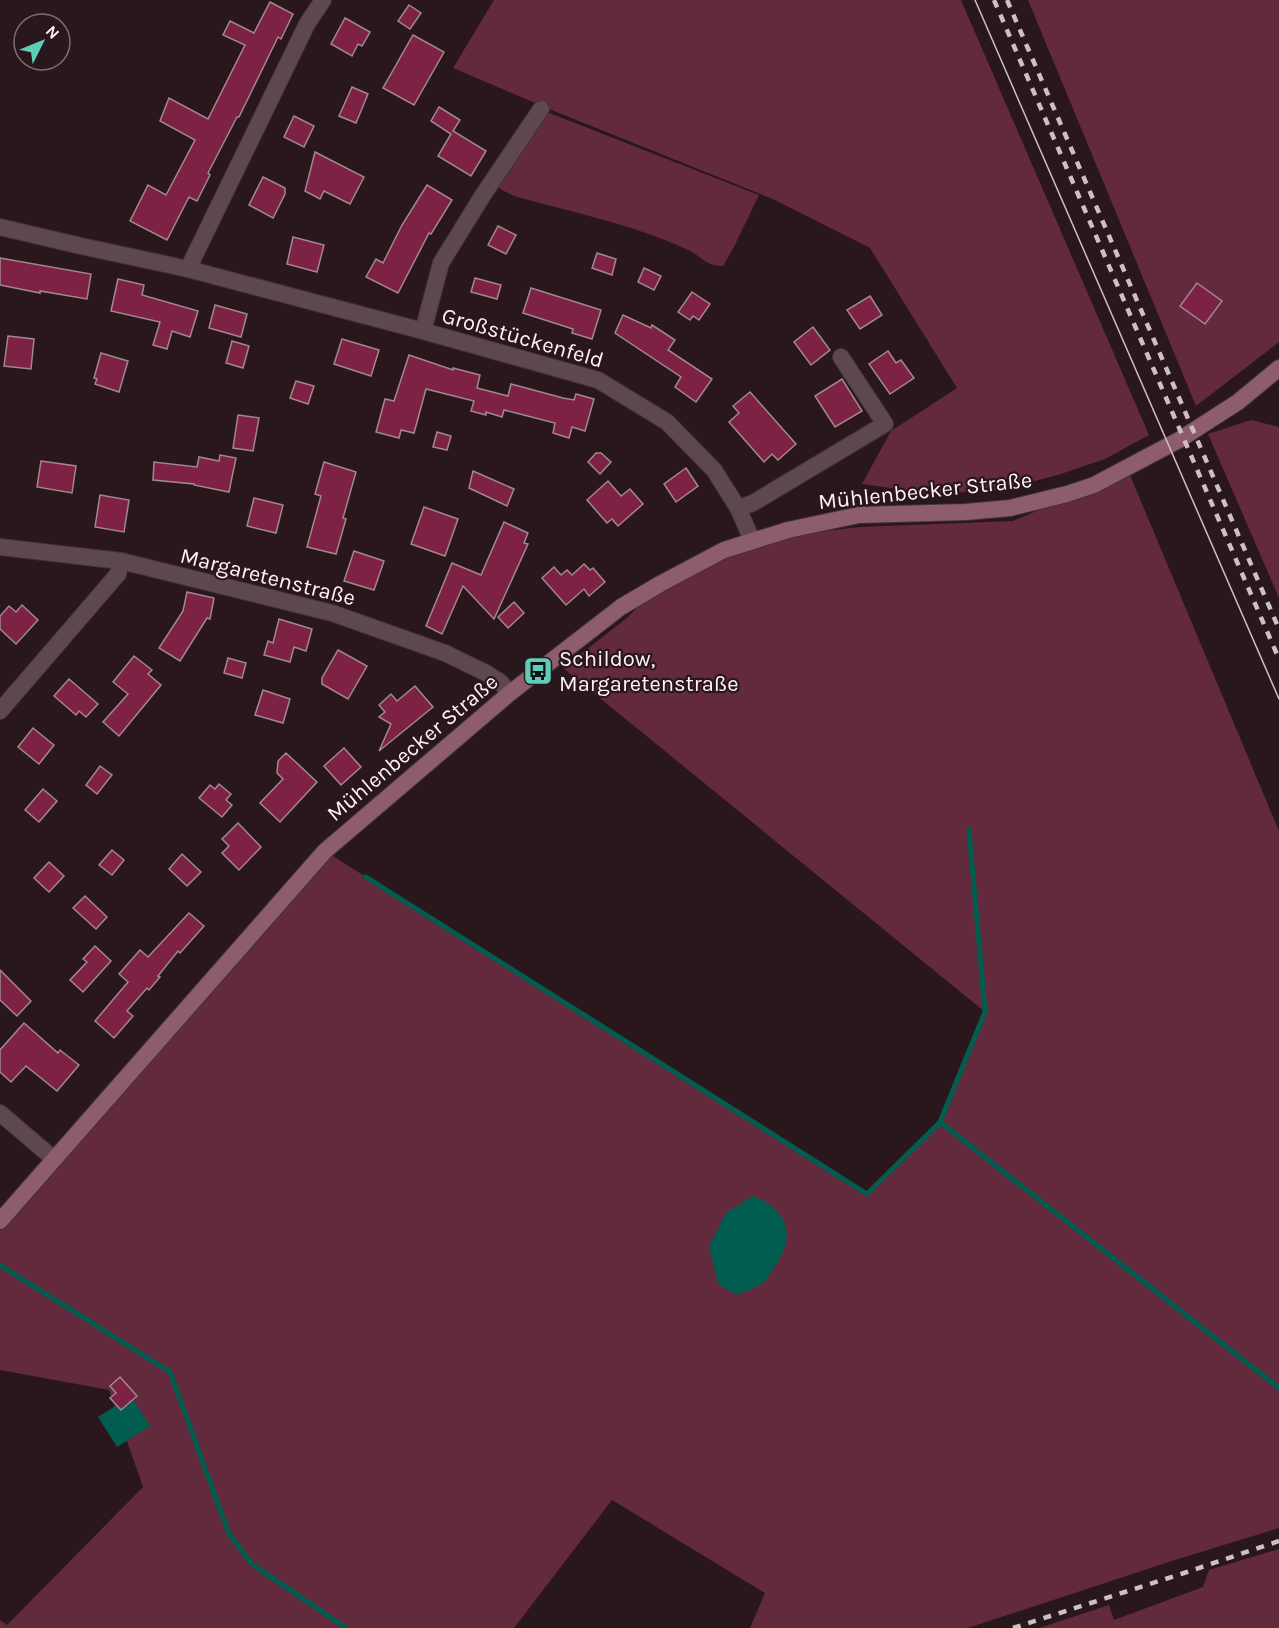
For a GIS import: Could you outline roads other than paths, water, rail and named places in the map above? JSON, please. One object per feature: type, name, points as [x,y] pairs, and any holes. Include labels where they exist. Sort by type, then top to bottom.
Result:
[{"type":"main road","name":"Mühlenbecker Straße","points":[[0,1221],[325,850],[510,693],[621,607],[715,555],[752,540],[788,530],[858,515],[966,512],[1010,508],[1094,485],[1179,440],[1238,402],[1279,368]]},
{"type":"street","points":[[188,268],[307,24],[323,0]]},
{"type":"street","name":"Großstückenfeld","points":[[423,331],[441,263],[483,195],[541,109]]},
{"type":"street","name":"Großstückenfeld","points":[[0,227],[188,268],[598,380],[667,422],[714,470],[738,508],[752,540]]},
{"type":"street","points":[[738,508],[753,503],[885,424],[841,357]]},
{"type":"street","name":"Margaretenstraße","points":[[0,547],[121,561],[332,613],[445,652],[486,673],[500,682],[510,693]]},
{"type":"street","points":[[0,711],[118,574],[121,561]]},
{"type":"street","points":[[0,1113],[54,1159]]},
{"type":"waterway","points":[[940,1122],[985,1012],[969,830]]},
{"type":"waterway","points":[[366,877],[867,1194],[940,1122],[1279,1388]]},
{"type":"waterway","points":[[0,1265],[170,1372],[229,1534],[252,1564],[346,1628]]},
{"type":"tram line","points":[[975,0],[1279,699]]},
{"type":"railway","points":[[994,0],[1279,659]]},
{"type":"railway","points":[[1007,0],[1279,629]]},
{"type":"railway","points":[[1013,1628],[1279,1541]]},
{"type":"place","name":"Schildow, Margaretenstraße","points":[[538,671]]}]
